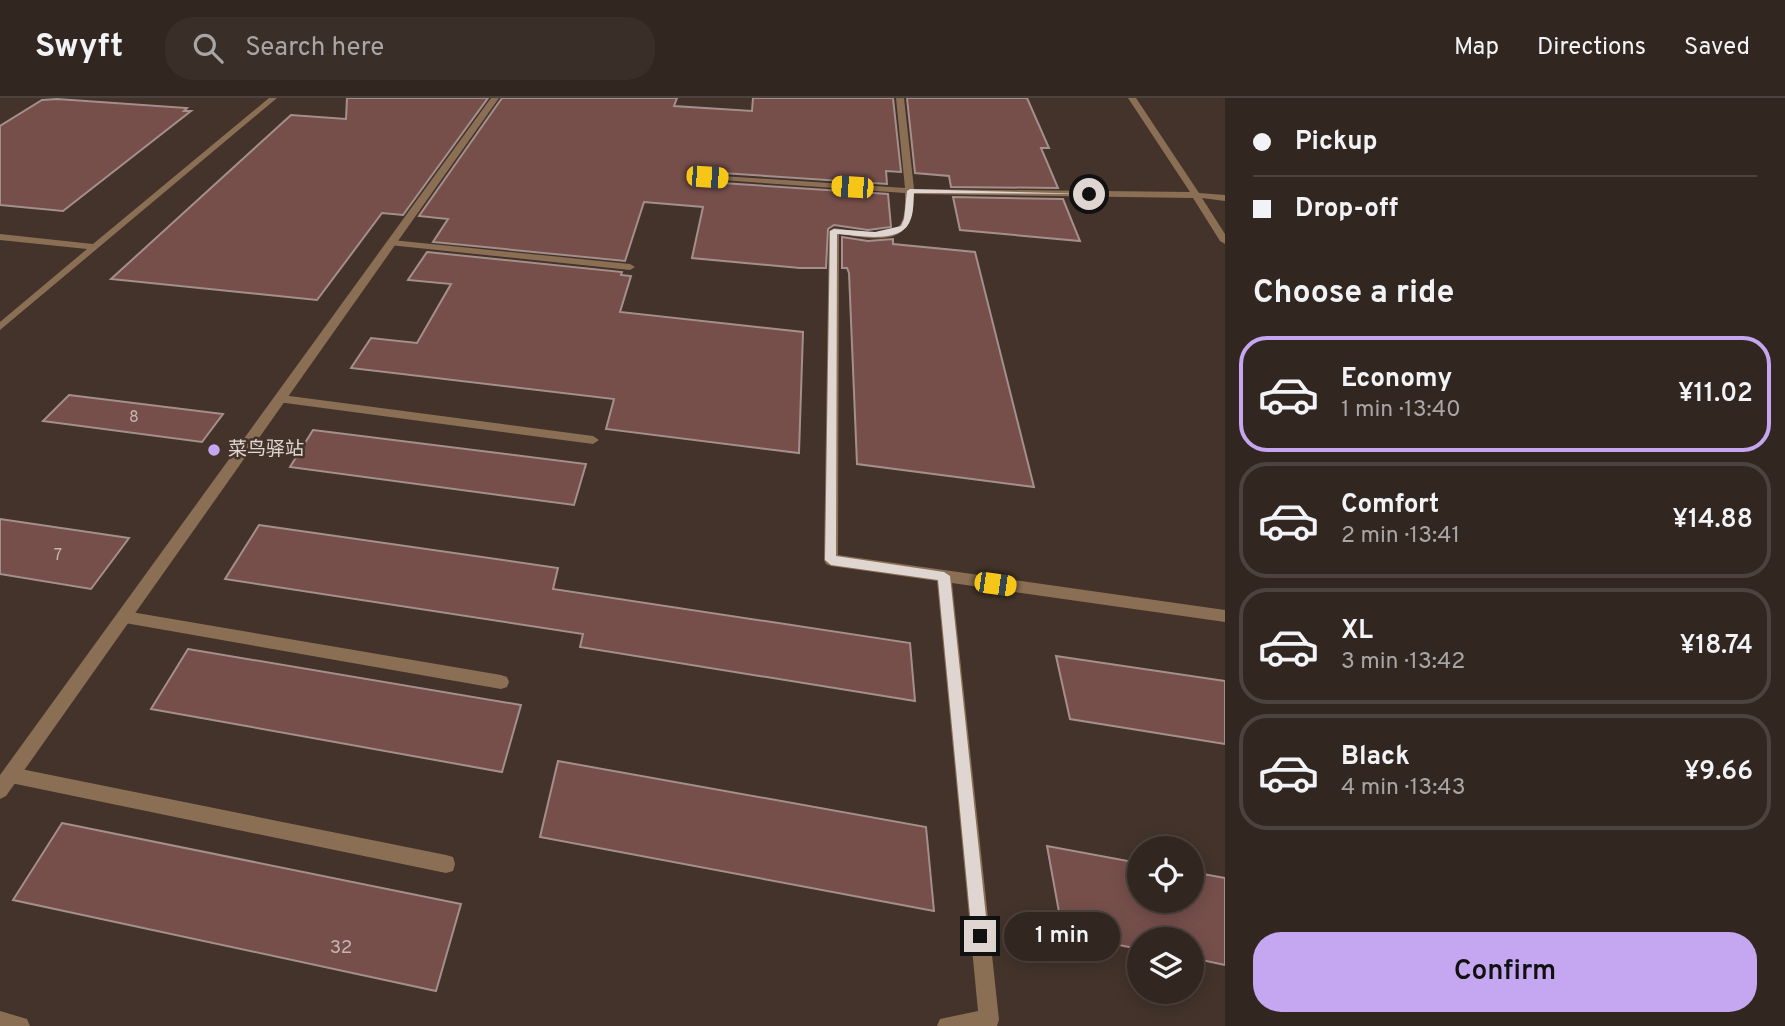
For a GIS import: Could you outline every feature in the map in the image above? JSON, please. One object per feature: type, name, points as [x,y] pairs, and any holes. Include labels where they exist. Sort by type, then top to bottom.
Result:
[{"type":"street","points":[[0,327],[273,98]]},
{"type":"street","points":[[0,790],[495,98]]},
{"type":"street","points":[[900,98],[910,191],[908,219],[904,227],[893,232],[875,234],[834,231],[831,560],[1225,616]]},
{"type":"street","points":[[1132,98],[1225,241]]},
{"type":"street","points":[[707,177],[910,191],[1196,195],[1225,198]]},
{"type":"street","points":[[0,237],[95,247]]},
{"type":"street","points":[[392,243],[629,267]]},
{"type":"street","points":[[282,399],[593,440]]},
{"type":"street","points":[[944,576],[989,1020],[947,1026]]},
{"type":"street","points":[[125,617],[501,682]]},
{"type":"street","points":[[11,775],[446,864]]},
{"type":"street","points":[[0,1021],[20,1026]]},
{"type":"building","points":[[347,98],[488,98],[403,215],[382,213],[317,300],[111,279],[291,115],[346,119]]},
{"type":"building","points":[[502,98],[677,98],[674,106],[752,111],[753,98],[893,98],[901,172],[886,171],[887,184],[707,172],[701,176],[707,182],[888,194],[891,227],[868,230],[834,225],[828,229],[826,268],[692,258],[703,207],[644,202],[625,261],[433,242],[448,219],[419,216]]},
{"type":"building","points":[[907,98],[1027,98],[1049,148],[1041,148],[1058,188],[951,187],[949,176],[915,173]]},
{"type":"building","points":[[42,100],[187,108],[184,111],[191,111],[63,211],[0,205],[0,126]]},
{"type":"building","points":[[953,197],[1063,199],[1080,241],[960,230]]},
{"type":"building","points":[[842,237],[868,241],[893,239],[893,244],[975,252],[1034,487],[857,464],[849,273],[847,268],[842,268]]},
{"type":"building","points":[[427,252],[622,272],[621,275],[631,276],[620,312],[803,332],[799,453],[606,429],[614,399],[351,368],[371,338],[417,343],[451,284],[408,280]]},
{"type":"building","points":[[69,395],[223,414],[202,442],[43,421]]},
{"type":"building","points":[[313,430],[586,464],[574,505],[290,467]]},
{"type":"building","points":[[0,519],[129,538],[91,589],[0,574]]},
{"type":"building","points":[[259,525],[558,568],[553,589],[910,643],[915,701],[580,647],[583,634],[225,579]]},
{"type":"building","points":[[188,649],[521,705],[502,772],[151,709]]},
{"type":"building","points":[[1056,656],[1225,681],[1225,744],[1070,719]]},
{"type":"building","points":[[558,761],[926,827],[934,911],[540,837]]},
{"type":"building","points":[[62,823],[461,904],[436,991],[13,900]]},
{"type":"building","points":[[1047,846],[1127,861],[1127,913],[1204,913],[1204,874],[1225,878],[1225,965],[1204,961],[1204,927],[1127,927],[1127,947],[1063,934]]},
{"type":"place","name":"菜鸟驿站","points":[[214,450]]},
{"type":"route","points":[[980,936],[944,576],[831,560],[834,231],[875,234],[893,232],[904,227],[908,219],[910,191],[1089,194]]}]
